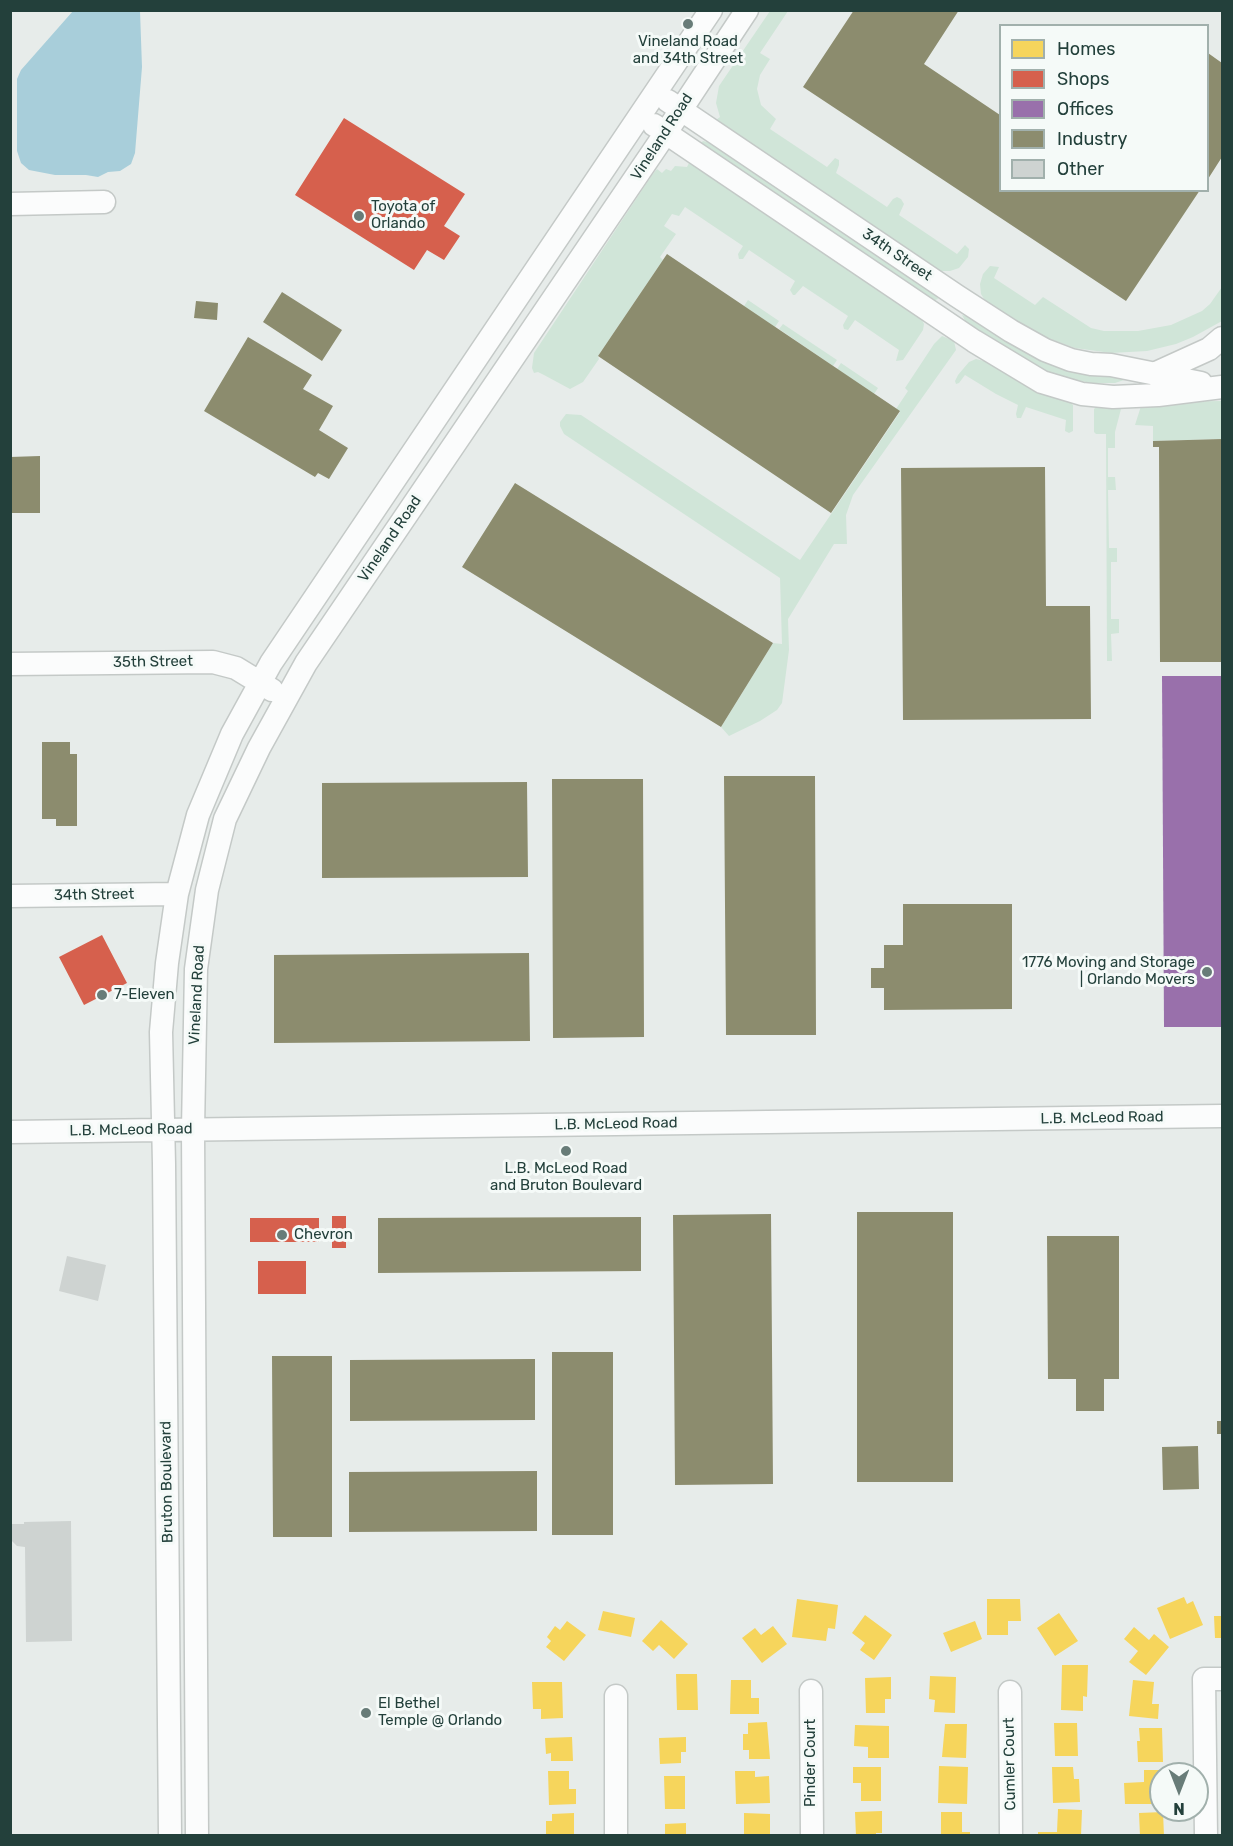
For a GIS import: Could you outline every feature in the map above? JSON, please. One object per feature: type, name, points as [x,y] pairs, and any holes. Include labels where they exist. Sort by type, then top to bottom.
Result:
[{"type":"street","name":"Vineland Road","points":[[164,1129],[161,1032],[166,963],[177,894],[198,815],[232,734],[300,620],[711,10]]},
{"type":"street","name":"Vineland Road","points":[[193,1129],[196,969],[207,890],[225,819],[259,748],[306,663],[747,10]]},
{"type":"street","name":"34th Street","points":[[657,93],[1011,331],[1045,350],[1071,360],[1111,365],[1220,387]]},
{"type":"street","name":"34th Street","points":[[640,116],[974,341],[1042,382],[1082,394],[1113,397],[1158,395],[1220,387]]},
{"type":"street","points":[[10,204],[104,202]]},
{"type":"street","name":"34th Street","points":[[1042,382],[1051,381],[1088,388],[1125,386],[1156,374],[1218,339]]},
{"type":"street","points":[[1111,365],[1173,354],[1218,339]]},
{"type":"street","name":"35th Street","points":[[10,664],[213,662],[236,668],[286,700]]},
{"type":"street","name":"34th Street","points":[[10,896],[177,894]]},
{"type":"street","name":"L.B. McLeod Road","points":[[10,1132],[1222,1116]]},
{"type":"street","name":"Bruton Boulevard","points":[[164,1129],[170,1836]]},
{"type":"street","name":"Bruton Boulevard","points":[[193,1129],[197,1836]]},
{"type":"street","points":[[1206,1836],[1204,1679],[1222,1679]]},
{"type":"street","name":"Pinder Court","points":[[811,1691],[812,1836]]},
{"type":"street","name":"Cumler Court","points":[[1010,1692],[1011,1836]]},
{"type":"street","points":[[616,1696],[616,1836]]},
{"type":"street","points":[[169,1735],[197,1734]]},
{"type":"green space","points":[[770,11],[788,11],[760,53],[770,59],[760,75],[757,89],[761,105],[776,119],[770,129],[827,167],[835,158],[839,160],[836,173],[887,207],[893,199],[897,197],[901,199],[904,204],[899,215],[957,254],[965,245],[969,249],[968,257],[959,268],[939,271],[716,120],[720,117],[716,103],[719,86]]},
{"type":"green space","points":[[703,141],[713,144],[934,292],[938,299],[929,298],[701,143]]},
{"type":"green space","points":[[689,163],[920,316],[924,324],[923,330],[903,360],[896,361],[899,350],[855,320],[848,330],[844,329],[843,325],[848,316],[803,286],[793,295],[790,290],[795,281],[749,250],[743,259],[739,259],[738,254],[743,246],[685,207],[679,216],[672,214],[664,226],[676,234],[660,257],[663,260],[583,382],[570,389],[538,372],[534,373],[532,368],[534,353],[652,175],[657,169],[662,173],[666,169],[671,171],[675,166],[687,167]]},
{"type":"green space","points":[[990,266],[999,267],[994,278],[1035,305],[1043,297],[1091,328],[1104,331],[1138,331],[1171,325],[1202,311],[1222,287],[1222,321],[1176,344],[1147,351],[1111,353],[1075,348],[1031,332],[986,302],[981,294],[980,284],[983,274]]},
{"type":"green space","points":[[748,300],[779,321],[775,327],[744,306]]},
{"type":"green space","points":[[962,315],[974,318],[1024,351],[1055,366],[1115,374],[1127,379],[1115,383],[1091,383],[1051,375],[967,324]]},
{"type":"green space","points":[[783,324],[837,360],[833,366],[779,329]]},
{"type":"green space","points":[[942,336],[954,341],[956,350],[853,495],[846,515],[847,544],[834,544],[788,619],[789,650],[782,703],[777,710],[760,721],[729,736],[721,727],[773,643],[782,644],[780,578],[564,434],[560,422],[566,414],[581,415],[800,560],[900,412],[896,409],[908,391],[905,388],[934,344]]},
{"type":"green space","points":[[976,359],[988,362],[1027,386],[1067,399],[1073,405],[1073,431],[1069,433],[1065,431],[1066,420],[1026,407],[1021,418],[1017,418],[1018,405],[965,375],[956,384],[958,375],[969,362]]},
{"type":"green space","points":[[841,363],[878,388],[874,394],[837,369]]},
{"type":"green space","points":[[1222,401],[1222,439],[1153,441],[1153,426],[1135,425],[1141,406],[1145,402]]},
{"type":"green space","points":[[1100,403],[1120,405],[1121,409],[1115,432],[1115,448],[1108,448],[1108,477],[1115,477],[1116,490],[1108,490],[1109,548],[1117,548],[1117,562],[1111,562],[1111,619],[1119,619],[1119,633],[1111,634],[1112,661],[1107,661],[1106,434],[1094,432],[1094,409]]},
{"type":"water","points":[[73,11],[140,11],[142,67],[135,153],[131,164],[120,171],[108,172],[98,177],[55,175],[29,170],[21,163],[17,151],[17,79],[21,70]]},
{"type":"building: Homes","points":[[1184,1597],[1187,1604],[1193,1601],[1203,1625],[1170,1639],[1157,1608]]},
{"type":"building: Homes","points":[[797,1599],[838,1605],[835,1629],[828,1628],[826,1641],[792,1637]]},
{"type":"building: Homes","points":[[987,1599],[1020,1599],[1021,1621],[1008,1621],[1008,1635],[987,1635]]},
{"type":"building: Homes","points":[[603,1611],[635,1618],[631,1637],[598,1630]]},
{"type":"building: Homes","points":[[1059,1613],[1078,1641],[1055,1656],[1037,1628]]},
{"type":"building: Homes","points":[[865,1615],[892,1635],[874,1660],[860,1650],[865,1643],[852,1633]]},
{"type":"building: Homes","points":[[1214,1616],[1222,1616],[1222,1638],[1215,1638]]},
{"type":"building: Homes","points":[[661,1620],[688,1644],[674,1659],[659,1645],[653,1651],[642,1641]]},
{"type":"building: Homes","points":[[567,1621],[586,1635],[564,1661],[546,1647],[551,1641],[547,1637],[555,1626],[560,1630]]},
{"type":"building: Homes","points":[[975,1621],[982,1639],[951,1652],[943,1633]]},
{"type":"building: Homes","points":[[773,1626],[787,1644],[762,1663],[742,1638],[755,1628],[761,1635]]},
{"type":"building: Homes","points":[[1134,1627],[1149,1640],[1154,1634],[1169,1647],[1146,1675],[1129,1662],[1138,1651],[1124,1639]]},
{"type":"building: Homes","points":[[1062,1665],[1088,1665],[1087,1697],[1083,1696],[1083,1711],[1061,1710]]},
{"type":"building: Homes","points":[[676,1674],[697,1674],[698,1710],[677,1710]]},
{"type":"building: Homes","points":[[930,1676],[956,1677],[955,1713],[934,1712],[935,1700],[929,1699]]},
{"type":"building: Homes","points":[[891,1677],[891,1699],[885,1699],[885,1713],[866,1713],[865,1678]]},
{"type":"building: Homes","points":[[731,1680],[751,1680],[751,1698],[759,1698],[759,1714],[730,1714]]},
{"type":"building: Homes","points":[[1133,1680],[1154,1682],[1152,1704],[1159,1704],[1158,1719],[1129,1716]]},
{"type":"building: Homes","points":[[532,1682],[562,1682],[563,1718],[541,1719],[541,1709],[533,1709]]},
{"type":"building: Homes","points":[[767,1722],[770,1759],[749,1759],[749,1750],[743,1750],[743,1734],[748,1734],[748,1723]]},
{"type":"building: Homes","points":[[1054,1723],[1077,1723],[1078,1756],[1055,1756]]},
{"type":"building: Homes","points":[[945,1724],[967,1724],[966,1758],[942,1757]]},
{"type":"building: Homes","points":[[855,1725],[889,1726],[889,1758],[868,1758],[868,1747],[854,1746]]},
{"type":"building: Homes","points":[[1139,1728],[1162,1728],[1163,1762],[1138,1762],[1137,1741],[1140,1741]]},
{"type":"building: Homes","points":[[572,1737],[573,1761],[551,1761],[551,1753],[546,1754],[545,1738]]},
{"type":"building: Homes","points":[[686,1737],[686,1752],[681,1752],[681,1763],[660,1764],[659,1738]]},
{"type":"building: Homes","points":[[939,1766],[968,1767],[967,1804],[938,1803]]},
{"type":"building: Homes","points":[[853,1767],[881,1767],[881,1801],[861,1801],[861,1783],[853,1783]]},
{"type":"building: Homes","points":[[1052,1767],[1073,1767],[1074,1779],[1079,1779],[1080,1802],[1053,1803]]},
{"type":"building: Homes","points":[[1144,1770],[1149,1770],[1149,1804],[1125,1804],[1124,1783],[1144,1782]]},
{"type":"building: Homes","points":[[548,1771],[569,1771],[569,1789],[576,1789],[576,1804],[549,1805]]},
{"type":"building: Homes","points":[[735,1771],[755,1771],[755,1777],[769,1776],[770,1803],[736,1804]]},
{"type":"building: Homes","points":[[664,1776],[685,1776],[685,1809],[665,1809]]},
{"type":"building: Homes","points":[[1058,1809],[1082,1810],[1081,1836],[1038,1836],[1038,1832],[1057,1832]]},
{"type":"building: Homes","points":[[882,1811],[882,1833],[876,1833],[876,1836],[856,1836],[855,1812]]},
{"type":"building: Homes","points":[[941,1812],[962,1812],[962,1832],[970,1832],[970,1836],[941,1836]]},
{"type":"building: Homes","points":[[574,1813],[574,1836],[546,1834],[546,1821],[552,1821],[552,1814]]},
{"type":"building: Homes","points":[[744,1813],[770,1814],[770,1836],[744,1836]]},
{"type":"building: Homes","points":[[1139,1813],[1149,1813],[1149,1822],[1163,1822],[1164,1836],[1140,1836]]},
{"type":"building: Homes","points":[[686,1823],[686,1836],[665,1836],[665,1824]]},
{"type":"building: Shops","points":[[344,118],[465,194],[444,226],[460,236],[444,260],[427,250],[414,270],[295,195]]},
{"type":"building: Shops","points":[[102,935],[127,983],[84,1005],[59,957]]},
{"type":"building: Shops","points":[[332,1216],[346,1216],[346,1248],[332,1248]]},
{"type":"building: Shops","points":[[250,1218],[319,1218],[319,1242],[250,1242]]},
{"type":"building: Shops","points":[[258,1261],[306,1261],[306,1294],[258,1294]]},
{"type":"building: Offices","points":[[1162,676],[1222,676],[1222,1027],[1164,1027]]},
{"type":"building: Industry","points":[[854,10],[959,10],[924,64],[999,114],[999,192],[1199,192],[1126,301],[803,87]]},
{"type":"building: Industry","points":[[1209,54],[1222,63],[1222,157],[1209,177]]},
{"type":"building: Industry","points":[[667,254],[900,411],[831,513],[598,356]]},
{"type":"building: Industry","points":[[282,292],[342,330],[322,361],[263,322]]},
{"type":"building: Industry","points":[[196,301],[218,303],[217,320],[194,318]]},
{"type":"building: Industry","points":[[248,337],[312,375],[303,389],[333,406],[319,430],[348,448],[329,479],[318,473],[315,477],[204,411]]},
{"type":"building: Industry","points":[[1222,439],[1222,662],[1160,662],[1159,447],[1153,447],[1153,441]]},
{"type":"building: Industry","points":[[40,456],[40,513],[10,513],[10,457]]},
{"type":"building: Industry","points":[[1045,467],[1046,606],[1090,606],[1091,719],[903,720],[901,468]]},
{"type":"building: Industry","points":[[515,483],[773,643],[721,727],[462,567]]},
{"type":"building: Industry","points":[[42,742],[70,742],[70,754],[77,754],[77,826],[56,826],[56,819],[42,819]]},
{"type":"building: Industry","points":[[724,776],[815,776],[816,1035],[726,1035]]},
{"type":"building: Industry","points":[[552,779],[643,779],[644,1037],[553,1038]]},
{"type":"building: Industry","points":[[527,782],[528,877],[322,878],[322,783]]},
{"type":"building: Industry","points":[[903,904],[1012,904],[1012,1009],[884,1010],[884,988],[871,988],[871,968],[884,968],[884,945],[903,945]]},
{"type":"building: Industry","points":[[529,953],[530,1041],[274,1043],[274,955]]},
{"type":"building: Industry","points":[[857,1212],[953,1212],[953,1482],[857,1482]]},
{"type":"building: Industry","points":[[771,1214],[773,1484],[675,1485],[673,1215]]},
{"type":"building: Industry","points":[[641,1217],[641,1271],[378,1273],[378,1218]]},
{"type":"building: Industry","points":[[1047,1236],[1119,1236],[1119,1379],[1104,1379],[1104,1411],[1076,1411],[1076,1379],[1048,1379]]},
{"type":"building: Industry","points":[[552,1352],[613,1352],[613,1535],[552,1535]]},
{"type":"building: Industry","points":[[272,1356],[332,1356],[332,1537],[273,1537]]},
{"type":"building: Industry","points":[[535,1359],[535,1420],[350,1421],[350,1360]]},
{"type":"building: Industry","points":[[1217,1421],[1222,1421],[1222,1434],[1217,1434]]},
{"type":"building: Industry","points":[[1198,1446],[1199,1489],[1163,1490],[1162,1447]]},
{"type":"building: Industry","points":[[537,1471],[537,1531],[349,1532],[349,1472]]},
{"type":"building: Other","points":[[67,1256],[106,1265],[98,1301],[59,1291]]},
{"type":"building: Other","points":[[71,1521],[72,1641],[26,1642],[25,1547],[17,1546],[10,1539],[10,1524]]},
{"type":"place","name":"Vineland Road and 34th Street","points":[[688,24]]},
{"type":"place","name":"Toyota of Orlando","points":[[359,216]]},
{"type":"place","name":"1776 Moving and Storage | Orlando Movers","points":[[1207,972]]},
{"type":"place","name":"7-Eleven","points":[[102,995]]},
{"type":"place","name":"L.B. McLeod Road and Bruton Boulevard","points":[[566,1151]]},
{"type":"place","name":"Chevron","points":[[282,1235]]},
{"type":"place","name":"El Bethel Temple @ Orlando","points":[[366,1713]]}]
